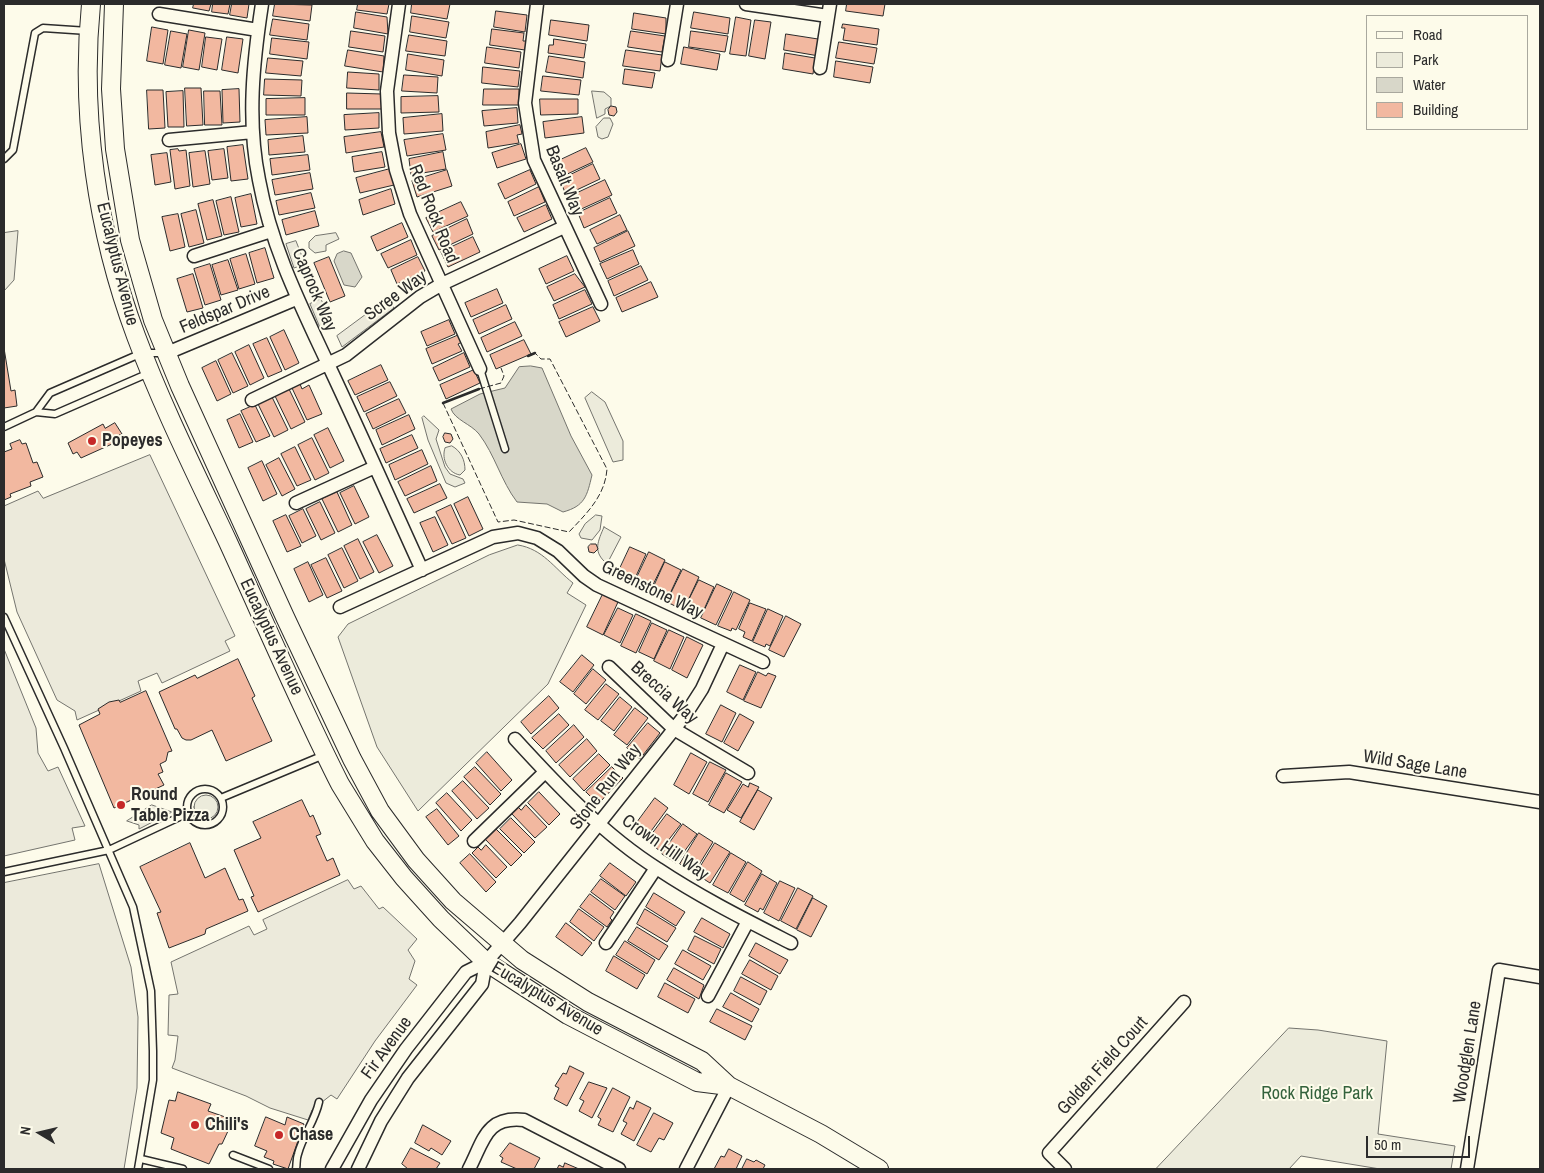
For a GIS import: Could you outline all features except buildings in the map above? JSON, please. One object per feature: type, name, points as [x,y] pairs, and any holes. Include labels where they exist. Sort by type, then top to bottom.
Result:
[{"type":"main road","name":"Eucalyptus Avenue","points":[[91,4],[89,31],[90,115],[98,186],[116,274],[150,372],[340,784],[370,833],[398,871],[441,919],[486,962],[568,1015],[697,1082],[729,1086]]},
{"type":"main road","points":[[102,4],[102,19],[111,59]]},
{"type":"main road","name":"Eucalyptus Avenue","points":[[114,4],[111,59],[112,126],[123,209],[153,320],[187,402],[339,732],[373,798],[398,836],[453,901],[502,944],[565,988],[702,1061],[729,1086],[820,1134],[879,1169]]},
{"type":"main road","points":[[325,754],[339,758],[368,808],[398,836]]},
{"type":"street","name":"Caprock Way","points":[[262,4],[251,86],[258,180],[271,231],[296,299],[328,363],[422,570]]},
{"type":"street","name":"Red Rock Road","points":[[399,4],[387,91],[392,150],[408,210],[480,369]]},
{"type":"street","name":"Basalt Way","points":[[537,4],[525,103],[534,160],[600,304]]},
{"type":"street","points":[[668,60],[677,4]]},
{"type":"street","points":[[750,4],[829,10],[820,68]]},
{"type":"street","points":[[159,14],[258,30]]},
{"type":"street","points":[[169,140],[253,132]]},
{"type":"street","name":"Scree Way","points":[[252,400],[355,349],[420,297],[442,284],[564,227]]},
{"type":"street","points":[[194,256],[271,231]]},
{"type":"street","name":"Feldspar Drive","points":[[167,353],[296,299]]},
{"type":"street","points":[[296,503],[375,467]]},
{"type":"street","name":"Greenstone Way","points":[[340,607],[493,537],[509,533],[527,534],[558,551],[578,571],[596,584],[763,662]]},
{"type":"street","name":"Stone Run Way","points":[[502,944],[674,729],[702,689],[723,644]]},
{"type":"street","name":"Breccia Way","points":[[609,667],[674,729],[748,774]]},
{"type":"street","name":"Crown Hill Way","points":[[515,739],[545,772],[600,823],[656,868],[748,921],[791,943]]},
{"type":"street","points":[[474,841],[545,772]]},
{"type":"street","name":"Wild Sage Lane","points":[[1283,776],[1348,772],[1540,802]]},
{"type":"street","points":[[606,943],[656,868]]},
{"type":"street","points":[[708,996],[748,921]]},
{"type":"street","name":"Fir Avenue","points":[[332,1169],[371,1100],[406,1049],[466,972],[486,962],[502,944]]},
{"type":"street","name":"Fir Avenue","points":[[358,1169],[381,1121],[408,1078],[482,984],[486,962]]},
{"type":"street","name":"Woodglen Lane","points":[[1467,1169],[1499,970],[1540,976]]},
{"type":"street","name":"Golden Field Court","points":[[1065,1169],[1049,1154],[1184,1002]]},
{"type":"street","points":[[686,1169],[729,1086]]},
{"type":"street","points":[[469,1169],[487,1134],[499,1121],[511,1118],[524,1120],[619,1169]]},
{"type":"lane","points":[[4,159],[14,150],[35,33],[43,28],[89,31]]},
{"type":"lane","points":[[4,427],[36,412],[50,393],[142,353],[167,353]]},
{"type":"lane","points":[[480,369],[505,449]]},
{"type":"lane","points":[[36,412],[55,414],[150,372]]},
{"type":"lane","points":[[4,617],[133,907],[151,991],[153,1080],[138,1169]]},
{"type":"lane","points":[[221,798],[325,754]]},
{"type":"lane","points":[[200,789],[212,790],[221,798],[223,810],[218,820],[213,824],[201,825],[191,819],[187,804],[190,796],[200,789]]},
{"type":"lane","points":[[4,872],[109,850],[188,813]]},
{"type":"lane","points":[[296,1169],[297,1155],[313,1123],[319,1102]]},
{"type":"lane","points":[[233,1154],[269,1169]]},
{"type":"lane","points":[[141,1158],[182,1169]]},
{"type":"green space","points":[[592,91],[604,92],[611,98],[611,106],[605,109],[605,114],[597,118]]},
{"type":"green space","points":[[604,118],[610,118],[613,124],[608,137],[602,139],[598,137],[596,127]]},
{"type":"green space","points":[[336,233],[339,239],[326,245],[326,251],[315,253],[309,248],[309,242],[315,236]]},
{"type":"green space","points":[[592,392],[605,402],[623,441],[623,460],[613,462],[585,398]]},
{"type":"green space","points":[[424,416],[439,430],[436,439],[445,467],[450,474],[463,479],[465,483],[455,487],[446,483],[428,440],[422,418]]},
{"type":"green space","points":[[452,446],[460,453],[464,463],[465,470],[460,475],[456,474],[446,465],[444,457],[445,448]]},
{"type":"green space","points":[[596,515],[602,516],[600,530],[592,540],[581,538],[579,534],[585,524]]},
{"type":"green space","points":[[604,527],[621,537],[609,560],[605,562],[598,550]]},
{"type":"green space","points":[[518,545],[527,547],[548,560],[573,583],[567,593],[586,605],[548,684],[418,811],[377,747],[338,637],[348,624],[489,555]]},
{"type":"green space","points":[[206,795],[211,796],[217,802],[217,812],[211,818],[206,819],[201,818],[195,812],[194,807],[195,802],[201,796]]},
{"type":"green space","name":"Rock Ridge Park","points":[[1289,1028],[1318,1030],[1387,1041],[1378,1134],[1455,1146],[1451,1169],[1380,1169],[1301,1156],[1289,1169],[1156,1169]]},
{"type":"shaded area","points":[[18,231],[14,280],[4,291],[4,233]]},
{"type":"shaded area","points":[[296,241],[305,264],[294,268],[286,244]]},
{"type":"shaded area","points":[[321,299],[332,325],[321,330],[310,304]]},
{"type":"shaded area","points":[[387,299],[394,308],[342,347],[337,336]]},
{"type":"shaded area","points":[[150,455],[235,636],[225,641],[230,651],[162,683],[157,673],[138,681],[141,691],[77,720],[75,711],[57,700],[17,612],[4,559],[4,506],[38,491],[43,498]]},
{"type":"shaded area","points":[[4,649],[36,728],[38,753],[48,771],[58,767],[85,826],[72,828],[75,840],[4,856]]},
{"type":"shaded area","points":[[152,805],[172,812],[139,829],[139,825],[127,821]]},
{"type":"shaded area","points":[[99,864],[131,967],[138,1017],[137,1088],[124,1169],[4,1169],[4,883]]},
{"type":"shaded area","points":[[348,880],[354,889],[361,886],[379,909],[383,907],[417,939],[408,950],[415,961],[409,979],[417,985],[375,1041],[337,1099],[331,1095],[312,1110],[308,1120],[270,1108],[246,1096],[172,1068],[178,1036],[168,1035],[169,995],[178,994],[171,962],[249,926],[254,935],[267,929],[263,920]]},
{"type":"water","points":[[344,251],[351,253],[362,277],[355,287],[344,285],[334,261],[337,254]]},
{"type":"water","points":[[531,366],[542,368],[571,436],[592,475],[581,503],[563,512],[547,504],[517,502],[511,494],[485,442],[472,427],[456,416],[451,409],[480,394],[505,388],[519,367]]},
{"type":"fence","points":[[443,403],[498,522],[514,520],[569,532],[599,496],[606,479],[607,469],[550,359],[541,359],[535,353]]},
{"type":"fence","points":[[479,389],[501,383],[504,376],[501,368]]},
{"type":"wall","points":[[528,356],[535,353]]},
{"type":"wall","points":[[443,403],[479,389]]},
{"type":"place","name":"Popeyes","points":[[92,441]]},
{"type":"place","name":"Round Table Pizza","points":[[121,805]]},
{"type":"place","name":"Chili's","points":[[195,1125]]},
{"type":"place","name":"Chase","points":[[279,1135]]}]
